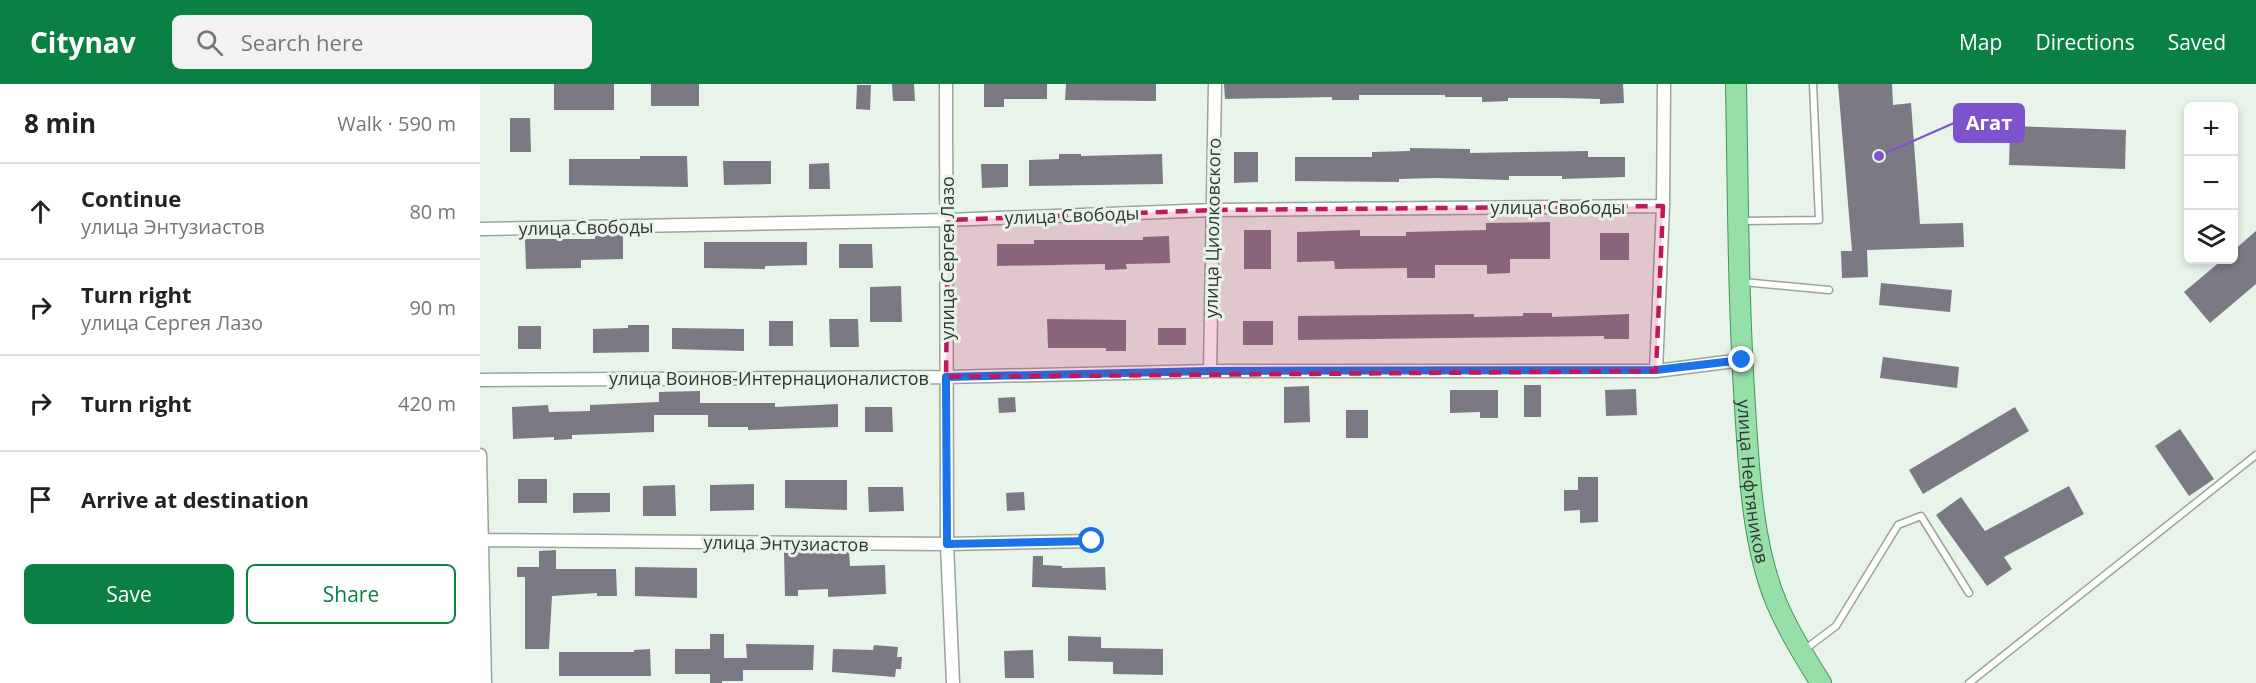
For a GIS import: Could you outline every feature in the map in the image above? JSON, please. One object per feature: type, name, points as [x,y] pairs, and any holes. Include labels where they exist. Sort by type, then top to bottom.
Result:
[{"type":"main road","name":"улица Нефтяников","points":[[1736,84],[1739,282],[1749,474],[1761,551],[1776,602],[1801,652],[1821,683]]},
{"type":"street","name":"улица Сергея Лазо","points":[[946,84],[947,544],[953,683]]},
{"type":"street","name":"улица Циолковского","points":[[1210,371],[1215,84]]},
{"type":"street","points":[[1656,370],[1664,206],[1664,84]]},
{"type":"street","name":"улица Свободы","points":[[480,229],[948,220],[1213,210],[1664,206]]},
{"type":"street","name":"улица Воинов-Интернационалистов","points":[[480,380],[946,377],[1210,371],[1656,370],[1742,360]]},
{"type":"street","points":[[480,455],[485,683]]},
{"type":"street","name":"улица Энтузиастов","points":[[481,540],[947,544],[1092,541]]},
{"type":"lane","points":[[1738,221],[1819,220],[1813,84]]},
{"type":"lane","points":[[1739,282],[1829,290]]},
{"type":"lane","points":[[1969,683],[2256,455]]},
{"type":"lane","points":[[1801,652],[1836,626],[1898,525],[1921,516],[1969,593]]},
{"type":"highlighted area","points":[[1663,206],[1656,371],[946,377],[948,220],[1213,210]]},
{"type":"building","points":[[554,84],[614,84],[614,110],[554,110]]},
{"type":"building","points":[[651,84],[699,84],[699,106],[651,106]]},
{"type":"building","points":[[892,84],[914,84],[915,101],[893,101]]},
{"type":"building","points":[[984,84],[1047,84],[1047,99],[1004,99],[1004,107],[984,107]]},
{"type":"building","points":[[1066,84],[1156,84],[1156,101],[1065,100]]},
{"type":"building","points":[[1224,84],[1623,84],[1624,103],[1600,104],[1600,99],[1562,98],[1508,98],[1508,101],[1482,102],[1482,97],[1445,97],[1445,95],[1359,95],[1359,100],[1332,100],[1332,97],[1225,99]]},
{"type":"building","points":[[1838,84],[1892,84],[1893,105],[1911,103],[1920,224],[1963,223],[1964,247],[1867,250],[1868,277],[1842,278],[1841,251],[1852,251]]},
{"type":"building","points":[[857,85],[871,85],[870,110],[856,109]]},
{"type":"building","points":[[510,118],[530,118],[531,152],[510,152]]},
{"type":"building","points":[[2010,126],[2126,130],[2125,169],[2009,165]]},
{"type":"building","points":[[1410,148],[1470,149],[1470,153],[1588,151],[1588,157],[1625,157],[1625,177],[1562,179],[1562,176],[1509,176],[1509,180],[1436,178],[1399,179],[1399,182],[1295,181],[1295,157],[1372,157],[1372,152],[1410,151]]},
{"type":"building","points":[[1234,152],[1258,152],[1258,182],[1234,183]]},
{"type":"building","points":[[1059,154],[1081,154],[1081,156],[1162,154],[1163,184],[1029,186],[1029,160],[1059,159]]},
{"type":"building","points":[[640,156],[687,156],[688,187],[569,185],[569,159],[640,159]]},
{"type":"building","points":[[723,161],[771,161],[771,184],[724,185]]},
{"type":"building","points":[[829,163],[830,189],[809,189],[809,164]]},
{"type":"building","points":[[981,164],[1008,164],[1008,187],[982,188]]},
{"type":"building","points":[[1550,222],[1550,259],[1510,259],[1510,273],[1487,274],[1487,265],[1435,265],[1435,278],[1407,278],[1407,268],[1335,269],[1334,261],[1297,262],[1297,232],[1360,230],[1360,236],[1406,236],[1406,232],[1486,230],[1486,223]]},
{"type":"building","points":[[1244,230],[1271,230],[1271,269],[1244,269]]},
{"type":"building","points":[[2256,231],[2256,284],[2210,323],[2184,292],[2217,264],[2238,264],[2238,247]]},
{"type":"building","points":[[1600,233],[1629,233],[1629,260],[1600,260]]},
{"type":"building","points":[[595,235],[623,235],[623,259],[581,260],[581,268],[526,269],[525,239],[595,239]]},
{"type":"building","points":[[1169,236],[1170,263],[1126,264],[1127,269],[1105,270],[1105,264],[997,266],[997,244],[1034,244],[1034,240],[1143,240],[1143,237]]},
{"type":"building","points":[[704,242],[807,242],[807,265],[765,266],[765,269],[704,268]]},
{"type":"building","points":[[839,244],[872,244],[873,268],[839,268]]},
{"type":"building","points":[[1881,283],[1952,290],[1950,312],[1879,305]]},
{"type":"building","points":[[901,286],[902,322],[870,322],[870,287]]},
{"type":"building","points":[[1523,313],[1552,313],[1552,317],[1629,314],[1629,339],[1604,339],[1604,336],[1298,340],[1298,316],[1474,314],[1474,317],[1523,316]]},
{"type":"building","points":[[829,319],[858,319],[859,347],[830,347]]},
{"type":"building","points":[[1047,319],[1126,320],[1126,351],[1106,351],[1106,348],[1048,348]]},
{"type":"building","points":[[769,321],[793,321],[793,346],[769,346]]},
{"type":"building","points":[[1243,321],[1273,321],[1273,345],[1243,345]]},
{"type":"building","points":[[628,325],[649,325],[649,352],[593,353],[593,329],[628,328]]},
{"type":"building","points":[[518,326],[541,326],[541,349],[518,349]]},
{"type":"building","points":[[672,328],[744,329],[744,351],[672,349]]},
{"type":"building","points":[[1158,328],[1186,328],[1186,345],[1158,345]]},
{"type":"building","points":[[1883,357],[1959,367],[1957,388],[1880,378]]},
{"type":"building","points":[[1524,385],[1541,385],[1541,417],[1524,417]]},
{"type":"building","points":[[1309,386],[1310,422],[1284,423],[1284,387]]},
{"type":"building","points":[[1636,389],[1637,415],[1606,416],[1605,390]]},
{"type":"building","points":[[1450,390],[1498,390],[1498,418],[1480,418],[1480,412],[1450,413]]},
{"type":"building","points":[[700,391],[700,403],[775,403],[775,407],[838,404],[838,427],[748,430],[748,427],[708,427],[708,415],[654,415],[654,432],[572,435],[572,439],[554,440],[554,437],[513,439],[512,407],[548,405],[549,412],[590,411],[590,405],[659,402],[659,392]]},
{"type":"building","points":[[1015,397],[1016,412],[999,413],[998,398]]},
{"type":"building","points":[[865,407],[892,407],[893,432],[865,432]]},
{"type":"building","points":[[2015,407],[2029,431],[1923,494],[1909,470]]},
{"type":"building","points":[[1346,410],[1368,410],[1368,438],[1346,438]]},
{"type":"building","points":[[2180,429],[2214,479],[2189,496],[2155,446]]},
{"type":"building","points":[[1578,477],[1598,477],[1598,522],[1580,523],[1580,510],[1564,511],[1564,490],[1578,490]]},
{"type":"building","points":[[518,479],[547,479],[547,503],[518,503]]},
{"type":"building","points":[[785,480],[847,480],[847,510],[785,508]]},
{"type":"building","points":[[754,484],[754,510],[710,511],[710,485]]},
{"type":"building","points":[[675,485],[676,516],[643,516],[643,486]]},
{"type":"building","points":[[2069,486],[2084,514],[2004,557],[2012,569],[1987,586],[1936,515],[1961,497],[1985,531]]},
{"type":"building","points":[[868,487],[903,487],[904,511],[869,512]]},
{"type":"building","points":[[1024,492],[1025,510],[1007,511],[1006,493]]},
{"type":"building","points":[[573,493],[610,493],[610,512],[573,513]]},
{"type":"building","points":[[556,550],[556,569],[616,569],[617,596],[597,596],[597,593],[552,596],[549,649],[525,649],[525,577],[517,577],[517,567],[539,567],[539,551]]},
{"type":"building","points":[[849,551],[850,566],[885,565],[886,594],[828,597],[828,589],[798,590],[798,596],[785,596],[784,552]]},
{"type":"building","points":[[1033,556],[1043,556],[1043,565],[1062,566],[1062,568],[1105,567],[1106,590],[1032,587]]},
{"type":"building","points":[[635,567],[697,568],[697,598],[635,596]]},
{"type":"building","points":[[710,634],[724,634],[724,658],[747,658],[746,644],[814,645],[813,670],[743,670],[743,681],[722,681],[722,683],[710,683],[710,674],[675,674],[675,649],[710,649]]},
{"type":"building","points":[[1068,636],[1101,637],[1101,648],[1163,649],[1163,675],[1113,674],[1113,662],[1068,661]]},
{"type":"building","points":[[874,645],[898,647],[897,657],[902,657],[901,669],[896,669],[895,677],[832,672],[833,649],[873,650]]},
{"type":"building","points":[[650,649],[651,676],[559,676],[559,652],[634,652],[634,650]]},
{"type":"building","points":[[1033,650],[1034,678],[1005,678],[1004,651]]},
{"type":"place","name":"Агат","points":[[1879,156]]},
{"type":"route","points":[[1092,541],[947,544],[946,377],[1210,371],[1656,370],[1742,360]]}]
